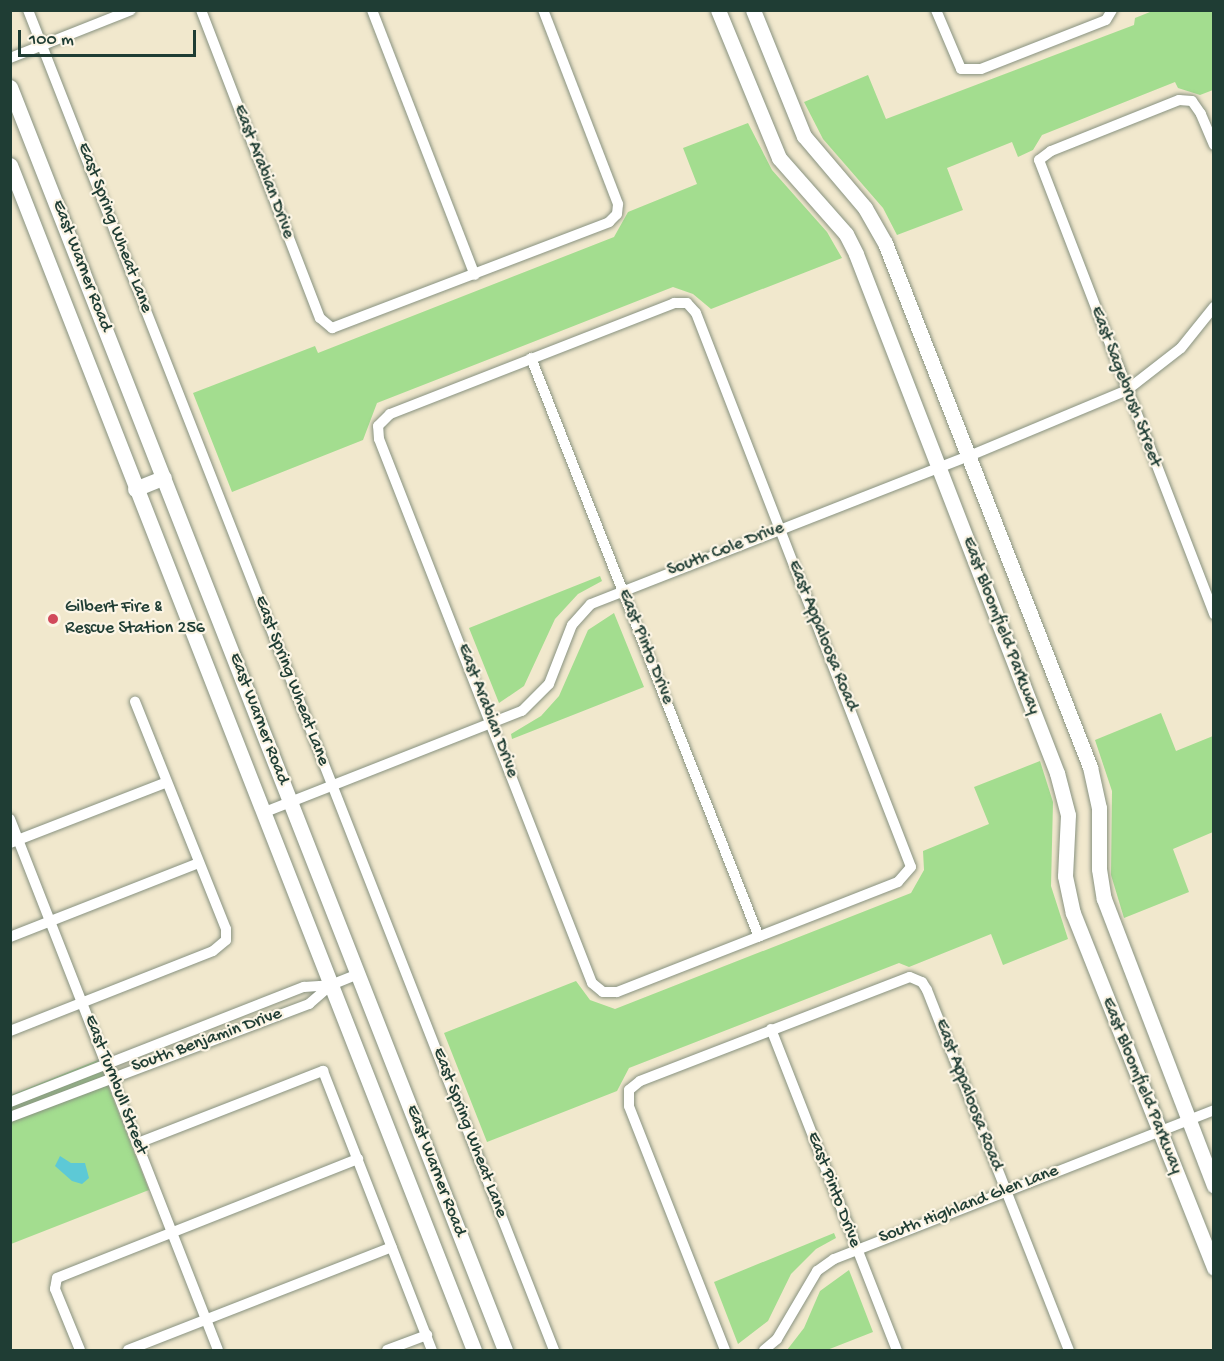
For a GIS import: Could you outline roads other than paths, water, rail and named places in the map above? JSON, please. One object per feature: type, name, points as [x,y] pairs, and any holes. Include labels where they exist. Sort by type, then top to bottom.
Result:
[{"type":"main road","name":"East Bloomfield Parkway","points":[[718,10],[779,158],[846,234],[856,254],[1064,795],[1068,815],[1065,876],[1073,913],[1214,1268]]},
{"type":"main road","name":"East Bloomfield Parkway","points":[[753,10],[804,136],[865,208],[885,243],[1090,767],[1101,825],[1099,868],[1104,899],[1214,1186]]},
{"type":"main road","name":"East Warner Road","points":[[10,87],[505,1350]]},
{"type":"main road","name":"East Warner Road","points":[[10,165],[474,1350]]},
{"type":"main road","points":[[135,489],[164,477]]},
{"type":"street","name":"East Spring Wheat Lane","points":[[28,10],[555,1350]]},
{"type":"street","points":[[10,58],[131,10]]},
{"type":"street","name":"East Arabian Drive","points":[[201,10],[320,318],[332,328],[475,275]]},
{"type":"street","points":[[372,10],[475,275],[609,222],[617,214],[618,204],[543,10]]},
{"type":"street","points":[[936,10],[962,69],[981,69],[1106,20],[1112,10]]},
{"type":"street","name":"East Sagebrush Street","points":[[1214,145],[1201,114],[1192,101],[1179,100],[1051,151],[1039,160],[1214,614]]},
{"type":"street","name":"East Appaloosa Road","points":[[531,358],[674,303],[687,303],[696,313],[779,530],[912,860],[910,872],[898,882],[759,937]]},
{"type":"street","name":"South Cole Drive","points":[[265,812],[522,711],[538,698],[549,684],[572,625],[591,604],[967,457],[1127,390],[1180,348],[1214,307]]},
{"type":"street","name":"East Arabian Drive","points":[[531,358],[390,414],[378,426],[379,439],[592,983],[603,993],[617,992],[759,937]]},
{"type":"street","name":"East Pinto Drive","points":[[531,358],[759,937]]},
{"type":"street","points":[[10,1031],[213,951],[225,940],[226,929],[135,700]]},
{"type":"street","points":[[15,841],[166,782]]},
{"type":"street","name":"East Turnbull Street","points":[[10,819],[15,841],[51,921],[218,1350]]},
{"type":"street","points":[[10,937],[199,863]]},
{"type":"street","name":"South Benjamin Drive","points":[[10,1102],[304,987],[331,985],[358,974]]},
{"type":"street","name":"East Appaloosa Road","points":[[771,1029],[903,978],[916,977],[927,990],[1069,1350]]},
{"type":"street","name":"South Benjamin Drive","points":[[10,1117],[309,1004],[331,985]]},
{"type":"street","points":[[725,1350],[629,1106],[629,1090],[640,1081],[771,1029]]},
{"type":"street","name":"East Pinto Drive","points":[[771,1029],[897,1350]]},
{"type":"street","points":[[138,1143],[323,1071],[432,1350]]},
{"type":"street","name":"South Highland Glen Lane","points":[[764,1350],[777,1339],[816,1271],[856,1249],[1214,1110]]},
{"type":"street","points":[[80,1350],[55,1289],[57,1278],[358,1159]]},
{"type":"street","points":[[128,1350],[392,1247]]},
{"type":"street","points":[[387,1350],[427,1335]]},
{"type":"water","points":[[60,1156],[71,1163],[85,1163],[89,1178],[82,1184],[72,1181],[55,1166]]},
{"type":"place","name":"Gilbert Fire & Rescue Station 256","points":[[53,619]]}]
